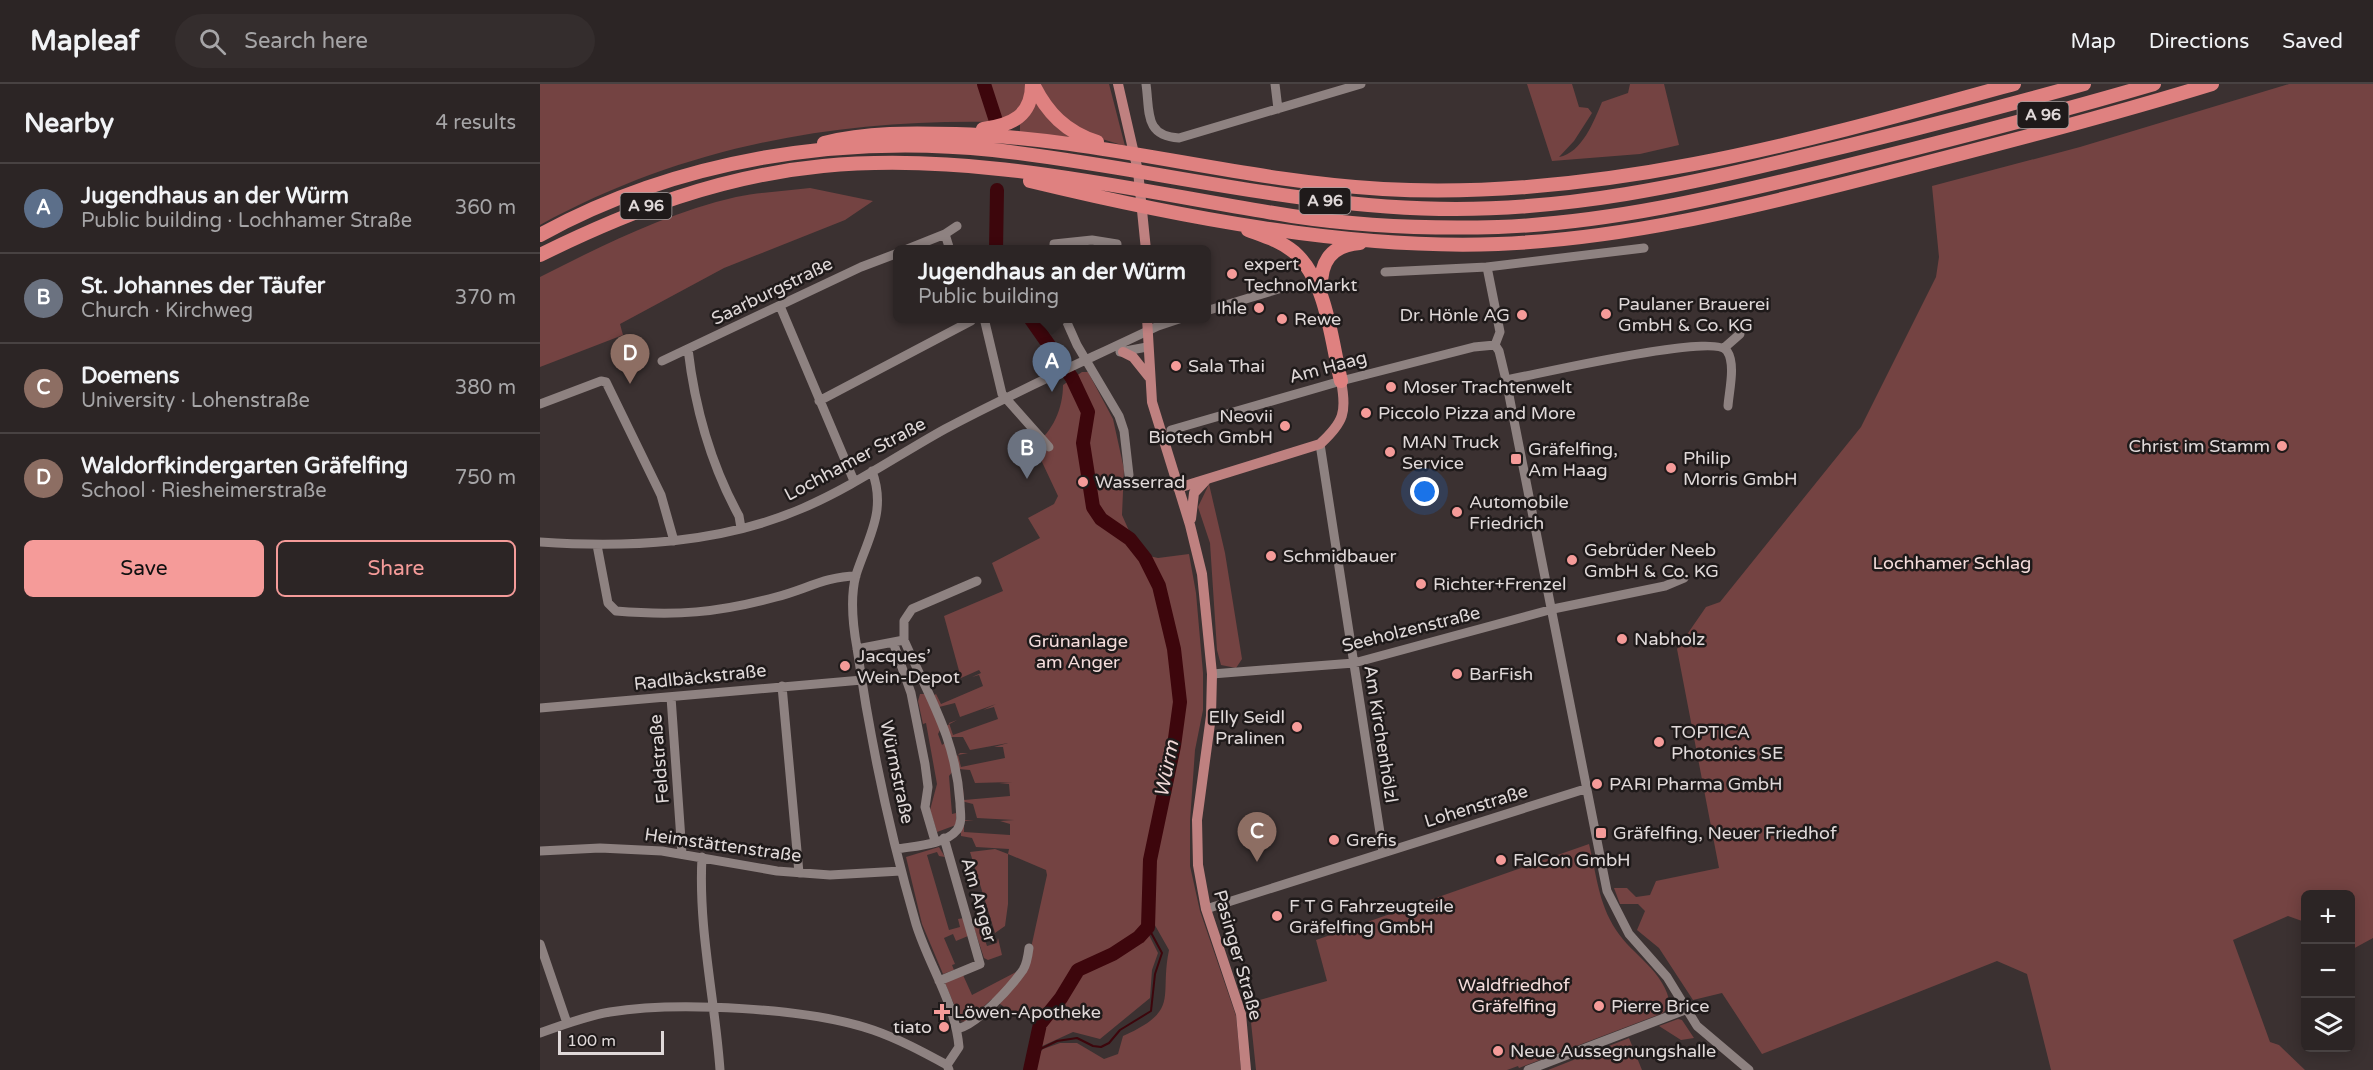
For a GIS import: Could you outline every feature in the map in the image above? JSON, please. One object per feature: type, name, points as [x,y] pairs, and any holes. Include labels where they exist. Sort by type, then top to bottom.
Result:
[{"type":"highway","points":[[940,134],[998,127],[1017,120],[1027,108],[1033,84]]},
{"type":"highway","points":[[1033,84],[1047,111],[1063,125],[1091,140],[1128,152]]},
{"type":"highway","points":[[784,154],[846,138],[895,133],[940,134],[1017,138],[1128,152],[1302,181],[1381,189],[1455,191],[1532,188],[1604,181],[1694,165],[1924,109],[2014,84]]},
{"type":"highway","name":"A 96","points":[[540,235],[600,206],[671,180],[750,159],[862,146],[919,145],[987,149],[1334,203],[1455,209],[1535,207],[1647,192],[1928,128],[2084,84]]},
{"type":"highway","name":"A 96","points":[[540,255],[606,223],[690,192],[759,175],[824,166],[884,163],[968,166],[1058,177],[1297,216],[1457,227],[1539,224],[1652,209],[1932,146],[2154,84]]},
{"type":"highway","points":[[1321,301],[1322,267],[1331,254],[1346,245],[1389,242],[1497,244],[1611,234],[1698,218],[1935,162],[2212,84]]},
{"type":"highway","points":[[968,166],[1042,184],[1221,219],[1389,242]]},
{"type":"highway","points":[[1221,219],[1271,238],[1292,250],[1307,267],[1321,301],[1341,381]]},
{"type":"main road","points":[[1118,84],[1130,132],[1146,245]]},
{"type":"main road","name":"Pasinger Straße","points":[[1146,323],[1149,377],[1160,433],[1190,525],[1202,574],[1212,674],[1211,716],[1196,840],[1200,883],[1206,909],[1239,1005],[1246,1070]]},
{"type":"main road","points":[[1123,352],[1133,357],[1149,377]]},
{"type":"main road","points":[[1178,488],[1320,444],[1335,430],[1343,415],[1345,401],[1341,381]]},
{"type":"main road","points":[[1190,525],[1193,496],[1206,480]]},
{"type":"street","points":[[1146,84],[1152,124],[1162,135],[1179,138],[1361,84]]},
{"type":"street","points":[[1275,84],[1278,110]]},
{"type":"street","points":[[916,245],[945,234],[957,226]]},
{"type":"street","points":[[945,234],[949,245]]},
{"type":"street","points":[[1054,245],[1092,240],[1117,244]]},
{"type":"street","points":[[1385,272],[1487,267],[1644,248]]},
{"type":"street","name":"Saarburgstraße","points":[[662,361],[861,267],[893,255]]},
{"type":"street","points":[[1487,267],[1500,332],[1495,345],[1499,351],[1506,380],[1553,609],[1607,891],[1613,908],[1629,934],[1667,977],[1685,1010],[1697,1026],[1749,1070]]},
{"type":"street","points":[[1211,309],[1282,288]]},
{"type":"street","points":[[780,306],[854,481]]},
{"type":"street","points":[[819,400],[966,323]]},
{"type":"street","points":[[985,323],[1001,391],[1049,447]]},
{"type":"street","points":[[1068,323],[1119,416],[1124,431],[1129,475]]},
{"type":"street","name":"Lochhamer Straße","points":[[540,542],[597,545],[674,541],[741,528],[801,509],[1006,399],[1169,323]]},
{"type":"street","points":[[1506,380],[1666,349],[1704,345],[1724,348],[1740,334]]},
{"type":"street","name":"Am Haag","points":[[1171,430],[1341,381],[1474,347],[1495,345]]},
{"type":"street","name":"Lochhamer Straße","points":[[1099,355],[1147,347]]},
{"type":"street","points":[[1724,348],[1731,362],[1728,406]]},
{"type":"street","points":[[688,350],[696,406],[708,446],[739,516],[741,528]]},
{"type":"street","points":[[540,404],[601,381],[606,382],[661,495],[674,541]]},
{"type":"street","name":"Am Kirchenhölzl","points":[[1320,444],[1383,852]]},
{"type":"street","name":"Würmstraße","points":[[872,471],[878,491],[874,528],[856,576],[853,603],[857,649],[901,871],[920,937],[957,1029]]},
{"type":"street","points":[[597,545],[608,603],[616,611],[662,615],[693,614],[778,597],[838,576],[856,576]]},
{"type":"street","name":"Seeholzenstraße","points":[[1212,674],[1354,663],[1553,609],[1665,586],[1684,578]]},
{"type":"street","points":[[857,649],[904,639],[904,621],[912,609],[977,580]]},
{"type":"street","name":"Am Anger","points":[[904,639],[950,741],[958,785],[960,824],[956,831],[940,840]]},
{"type":"street","name":"Am Anger","points":[[893,642],[911,693],[926,770],[928,787],[925,807],[940,840],[980,964],[939,981]]},
{"type":"street","name":"Radlbäckstraße","points":[[540,708],[862,680]]},
{"type":"street","points":[[782,686],[799,873]]},
{"type":"street","points":[[911,693],[926,688]]},
{"type":"street","name":"Feldstraße","points":[[671,698],[682,854]]},
{"type":"street","name":"Lohenstraße","points":[[1206,909],[1586,789]]},
{"type":"street","points":[[897,849],[940,840]]},
{"type":"street","name":"Heimstättenstraße","points":[[540,851],[600,848],[682,854],[799,873],[830,875],[901,871]]},
{"type":"street","points":[[702,857],[701,899],[720,1070]]},
{"type":"street","points":[[540,944],[567,1023]]},
{"type":"street","points":[[540,1033],[567,1023],[617,1011],[649,1008],[712,1009],[780,1014],[846,1023],[893,1038],[947,1068],[959,1047],[957,1029],[964,1028],[994,1003],[1011,985],[1024,969],[1029,948]]},
{"type":"street","points":[[1528,1070],[1685,1010]]},
{"type":"green space","points":[[540,84],[1026,84],[1026,92],[1019,109],[1009,117],[995,122],[935,122],[876,126],[760,143],[704,157],[594,198],[540,225]]},
{"type":"green space","points":[[1039,84],[1109,84],[1125,146],[1089,135],[1061,119]]},
{"type":"green space","points":[[1527,84],[1572,84],[1579,107],[1588,108],[1592,113],[1574,141],[1559,157],[1581,143],[1602,102],[1628,93],[1630,84],[1664,84],[1679,145],[1640,154],[1552,161]]},
{"type":"green space","name":"Lochhamer Schlag","points":[[2289,84],[2373,84],[2373,938],[2355,948],[2355,890],[2301,890],[2301,921],[2288,916],[2233,940],[2270,1042],[2279,1045],[2305,1070],[2051,1070],[2027,974],[1997,961],[1762,1054],[1722,993],[1693,1000],[1659,948],[1637,930],[1645,911],[1638,904],[1620,904],[1614,888],[1627,888],[1636,897],[1650,895],[1656,881],[1719,868],[1677,649],[1706,607],[1720,602],[1861,427],[1936,277],[1939,257],[1932,186],[2080,147]]},
{"type":"green space","points":[[1034,99],[1075,138],[1020,132],[1020,123]]},
{"type":"green space","points":[[810,188],[873,201],[845,220],[724,268],[620,324],[623,335],[540,367],[540,277],[612,242],[685,212],[736,197]]},
{"type":"green space","name":"Grünanlage am Anger","points":[[1082,372],[1088,372],[1113,419],[1124,469],[1122,515],[1130,533],[1149,556],[1158,558],[1189,554],[1196,593],[1203,673],[1203,710],[1195,750],[1190,821],[1190,866],[1200,911],[1236,1016],[1241,1070],[1034,1070],[1036,1056],[1043,1049],[1060,1043],[1077,1043],[1104,1059],[1118,1054],[1123,1036],[1141,1027],[1160,1010],[1164,1001],[1169,950],[1152,920],[1155,882],[1146,880],[1143,923],[1158,953],[1152,970],[1150,998],[1100,1039],[1073,1032],[1038,1048],[1045,1025],[1014,1013],[992,999],[966,1022],[961,1021],[945,983],[963,975],[972,995],[1018,971],[1031,948],[1047,875],[1046,870],[1008,854],[1009,849],[976,847],[972,838],[961,836],[961,821],[964,821],[964,832],[1010,835],[1010,824],[1000,821],[1014,820],[977,818],[973,804],[961,801],[960,789],[963,788],[964,800],[1010,796],[1009,784],[999,783],[1012,782],[975,783],[970,770],[958,769],[956,757],[958,755],[961,767],[1005,758],[1003,747],[994,747],[1008,743],[970,750],[963,737],[951,737],[946,726],[949,724],[953,735],[998,719],[994,707],[983,710],[996,704],[960,717],[955,703],[939,707],[934,695],[936,694],[941,704],[983,686],[979,675],[972,677],[981,673],[979,670],[961,678],[944,616],[1003,591],[992,563],[1040,538],[1028,518],[1054,504],[1058,496],[1034,445],[1047,433],[1056,419],[1063,394],[1063,385]]},
{"type":"green space","points":[[1209,484],[1225,553],[1242,659],[1236,668],[1221,665],[1217,650],[1210,543],[1198,507]]},
{"type":"green space","points":[[920,694],[927,694],[941,728],[938,734],[942,745],[946,742],[953,771],[949,776],[952,814],[956,813],[956,825],[937,832],[930,810],[937,784],[926,723],[923,724],[918,701]]},
{"type":"green space","name":"Waldfriedhof Gräfelfing","points":[[1589,844],[1599,888],[1610,920],[1623,939],[1655,973],[1667,993],[1670,1005],[1663,1013],[1519,1068],[1518,1066],[1507,1070],[1256,1070],[1249,1003],[1327,981],[1316,940]]},
{"type":"green space","points":[[939,847],[945,857],[939,856],[937,852],[927,855],[949,930],[960,927],[958,919],[964,918],[968,936],[956,941],[953,934],[944,938],[955,964],[952,965],[954,970],[943,974],[922,924],[906,857]]},
{"type":"green space","points":[[995,849],[1008,854],[1008,904],[1005,926],[995,933],[970,852]]},
{"type":"green space","points":[[973,925],[980,925],[987,946],[997,943],[998,938],[1002,955],[988,960],[984,958]]},
{"type":"green space","points":[[1678,1019],[1682,1020],[1694,1038],[1681,1040],[1659,1026]]},
{"type":"green space","points":[[1629,1038],[1642,1070],[1548,1070]]},
{"type":"waterway","name":"Würm","points":[[984,84],[996,121]]},
{"type":"waterway","name":"Würm","points":[[996,245],[997,190]]},
{"type":"waterway","name":"Würm","points":[[1030,1070],[1040,1024],[1061,998],[1078,970],[1113,954],[1139,937],[1148,927],[1150,860],[1174,746],[1180,702],[1174,649],[1159,586],[1145,558],[1130,539],[1101,519],[1093,507],[1083,443],[1088,412],[1072,378],[1034,323]]},
{"type":"waterway","name":"Würm","points":[[1034,1052],[1057,1041],[1077,1038],[1093,1046],[1101,1047],[1109,1043],[1120,1030],[1151,1011],[1155,974],[1162,953],[1148,927]]},
{"type":"place","name":"expert TechnoMarkt","points":[[1232,274]]},
{"type":"place","name":"Ihle","points":[[1259,308]]},
{"type":"place","name":"Paulaner Brauerei GmbH & Co. KG","points":[[1606,314]]},
{"type":"place","name":"Dr. Hönle AG","points":[[1522,315]]},
{"type":"place","name":"Rewe","points":[[1282,319]]},
{"type":"place","name":"Sala Thai","points":[[1176,366]]},
{"type":"place","name":"Waldorfkindergarten Gräfelfing","points":[[630,384]]},
{"type":"place","name":"Moser Trachtenwelt","points":[[1391,387]]},
{"type":"place","name":"Jugendhaus an der Würm","points":[[1052,392]]},
{"type":"place","name":"Piccolo Pizza and More","points":[[1366,413]]},
{"type":"place","name":"Neovii Biotech GmbH","points":[[1285,426]]},
{"type":"place","name":"Christ im Stamm","points":[[2282,446]]},
{"type":"place","name":"MAN Truck Service","points":[[1390,452]]},
{"type":"place","name":"Gräfelfing, Am Haag","points":[[1516,459]]},
{"type":"place","name":"Philip Morris GmbH","points":[[1671,468]]},
{"type":"place","name":"St. Johannes der Täufer","points":[[1027,479]]},
{"type":"place","name":"Wasserrad","points":[[1083,482]]},
{"type":"place","name":"Automobile Friedrich","points":[[1457,512]]},
{"type":"place","name":"Schmidbauer","points":[[1271,556]]},
{"type":"place","name":"Gebrüder Neeb GmbH & Co. KG","points":[[1572,560]]},
{"type":"place","name":"Richter+Frenzel","points":[[1421,584]]},
{"type":"place","name":"Nabholz","points":[[1622,639]]},
{"type":"place","name":"Jacques’ Wein-Depot","points":[[845,666]]},
{"type":"place","name":"BarFish","points":[[1457,674]]},
{"type":"place","name":"Elly Seidl Pralinen","points":[[1297,727]]},
{"type":"place","name":"TOPTICA Photonics SE","points":[[1659,742]]},
{"type":"place","name":"PARI Pharma GmbH","points":[[1597,784]]},
{"type":"place","name":"Gräfelfing, Neuer Friedhof","points":[[1601,833]]},
{"type":"place","name":"Grefis","points":[[1334,840]]},
{"type":"place","name":"FalCon GmbH","points":[[1501,860]]},
{"type":"place","name":"Doemens","points":[[1257,862]]},
{"type":"place","name":"F T G Fahrzeugteile Gräfelfing GmbH","points":[[1277,916]]},
{"type":"place","name":"Pierre Brice","points":[[1599,1006]]},
{"type":"place","name":"Löwen-Apotheke","points":[[942,1012]]},
{"type":"place","name":"tiato","points":[[944,1027]]},
{"type":"place","name":"Neue Aussegnungshalle","points":[[1498,1051]]}]
